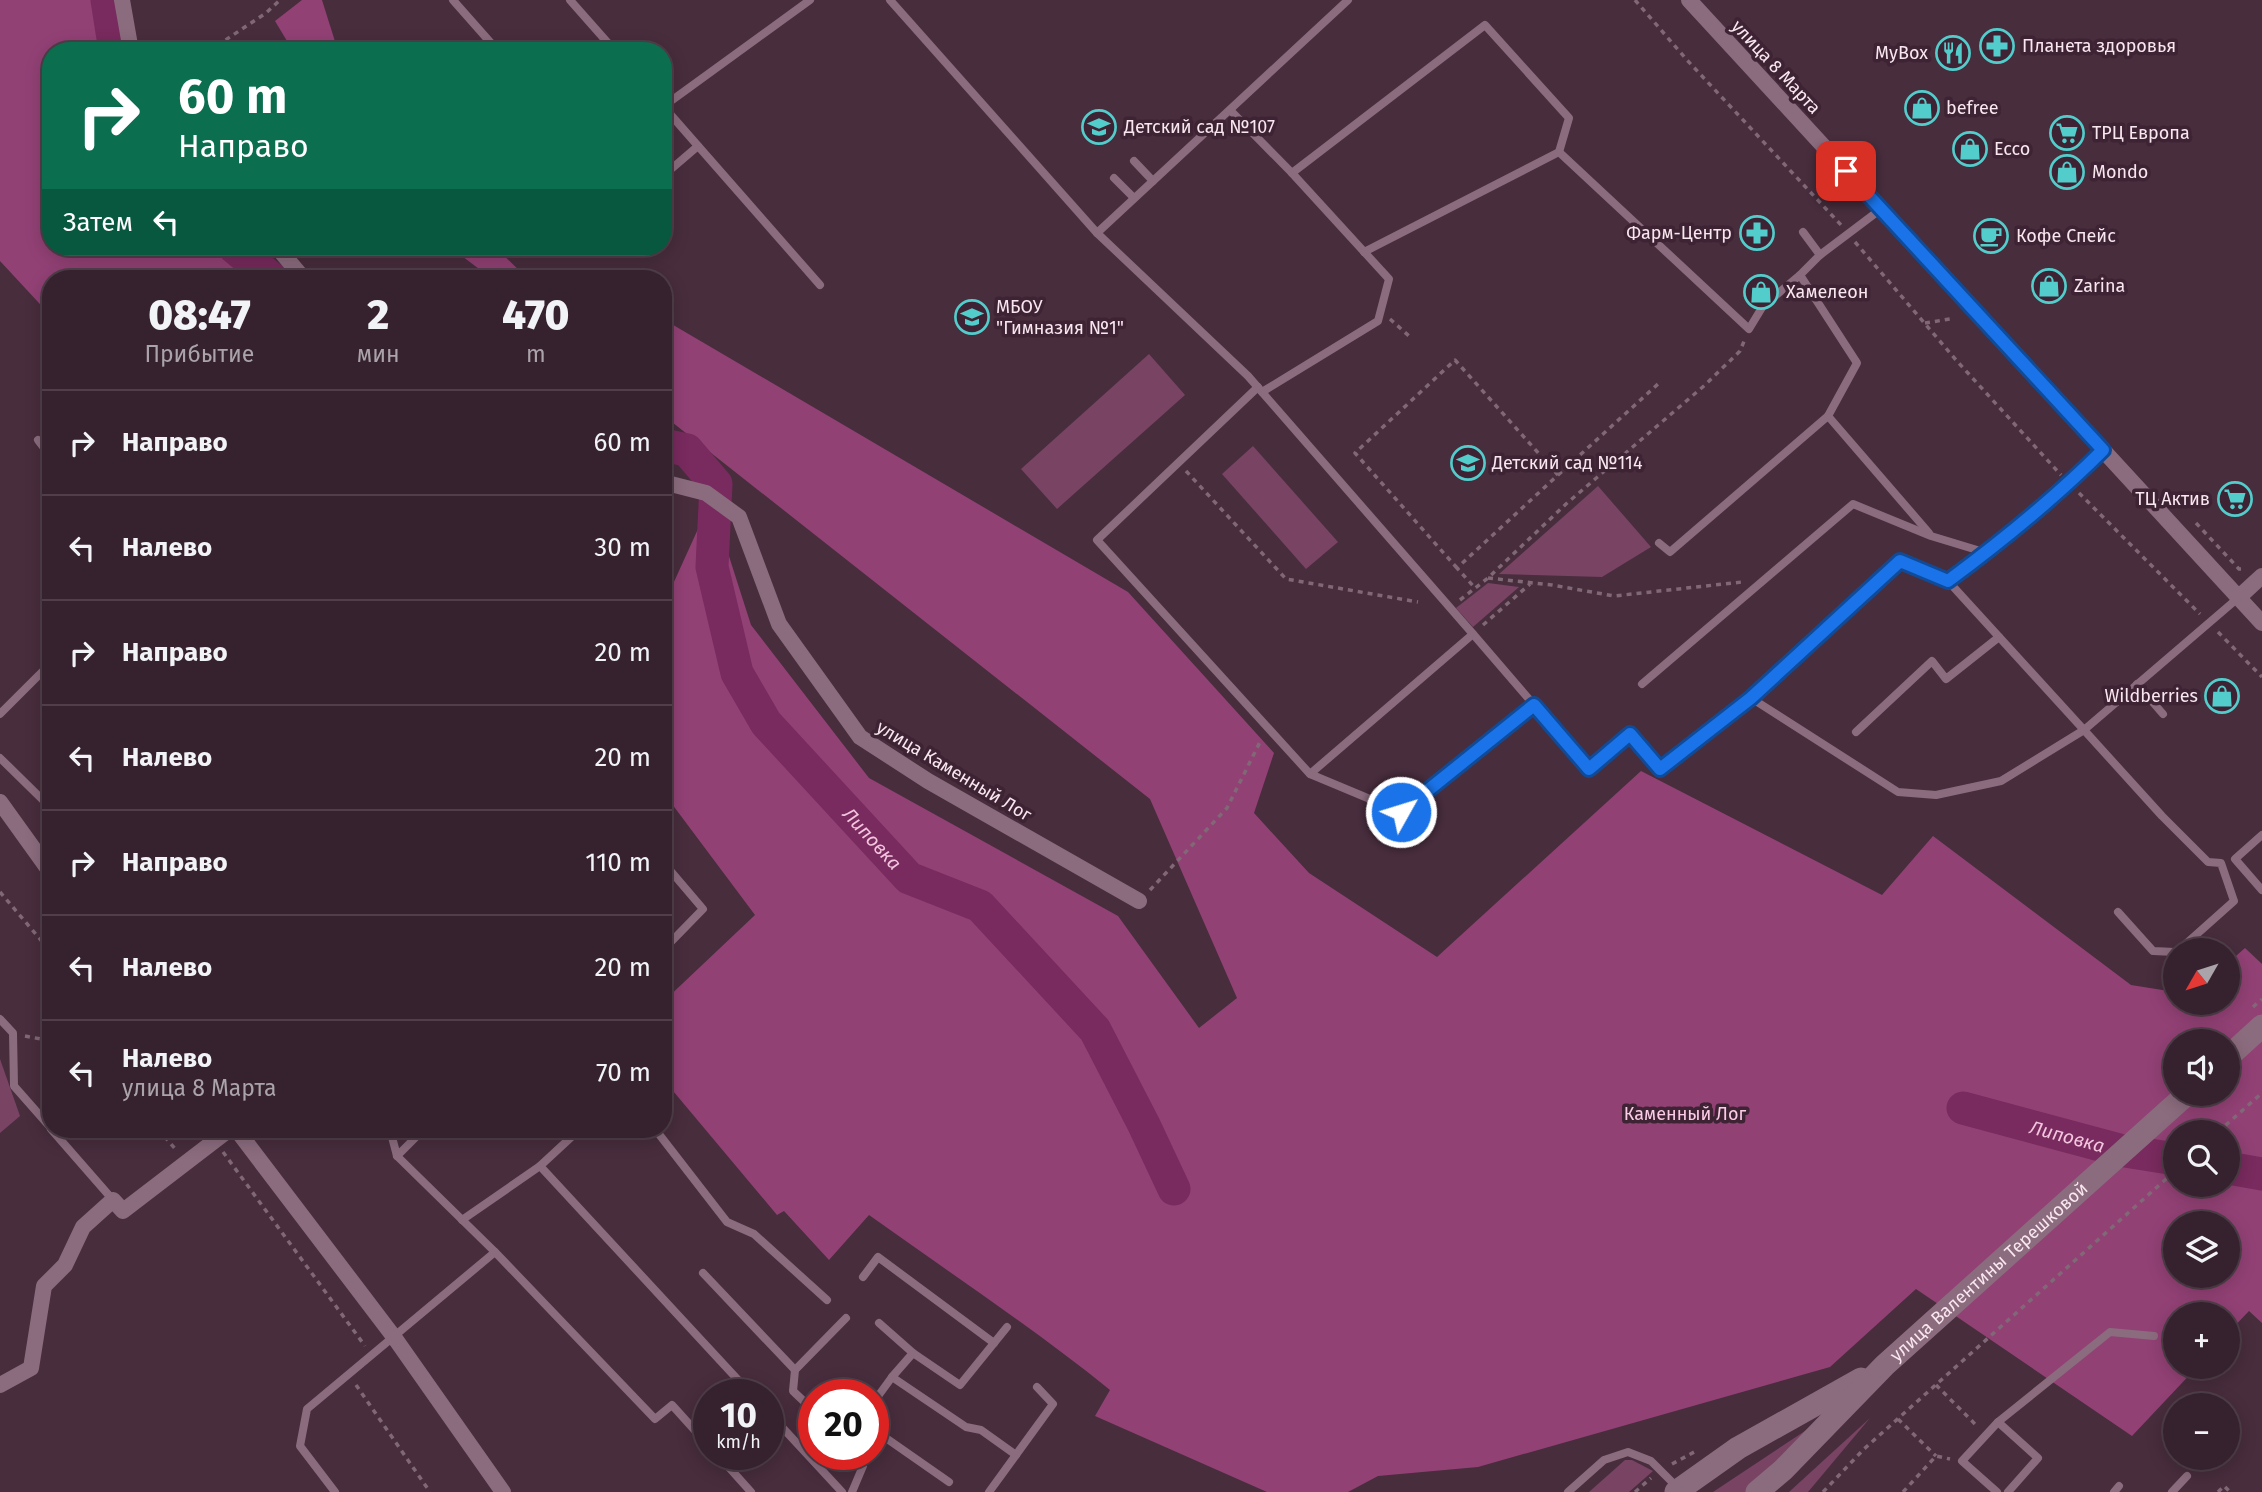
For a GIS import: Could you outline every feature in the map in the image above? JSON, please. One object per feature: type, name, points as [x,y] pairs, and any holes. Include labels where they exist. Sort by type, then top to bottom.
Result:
[{"type":"main road","points":[[2240,1046],[2262,1026]]},
{"type":"main road","name":"улица Валентины Терешковой","points":[[1757,1492],[1783,1470],[1893,1358],[2174,1106]]},
{"type":"main road","name":"улица Валентины Терешковой","points":[[1679,1491],[1738,1448],[1893,1358]]},
{"type":"street","points":[[122,0],[129,42]]},
{"type":"street","name":"улица 8 Марта","points":[[1689,0],[2262,623]]},
{"type":"street","points":[[285,256],[296,270]]},
{"type":"street","name":"улица Каменный Лог","points":[[672,484],[706,493],[739,517],[779,624],[860,737],[928,781],[1139,901]]},
{"type":"street","points":[[2238,598],[2262,576]]},
{"type":"street","points":[[0,802],[42,860]]},
{"type":"street","points":[[0,1385],[31,1368],[44,1286],[65,1265],[83,1227],[113,1200],[122,1211],[217,1138]]},
{"type":"street","points":[[243,1138],[394,1338],[503,1492]]},
{"type":"lane","points":[[453,0],[490,42]]},
{"type":"lane","points":[[570,0],[607,42]]},
{"type":"lane","points":[[672,100],[810,0]]},
{"type":"lane","points":[[1097,233],[1348,0]]},
{"type":"lane","points":[[893,1],[1097,233],[1260,390],[1589,769],[1630,734],[1660,769],[1751,698],[1900,561],[1948,581],[2162,816],[2208,862],[2221,863],[2234,901],[2192,938]]},
{"type":"lane","points":[[1292,173],[1485,25],[1569,118],[1559,152],[1364,252]]},
{"type":"lane","points":[[1230,110],[1389,279],[1378,321],[1260,390],[1097,540],[1310,774],[1401,812],[1534,705]]},
{"type":"lane","points":[[672,116],[820,285]]},
{"type":"lane","points":[[672,168],[698,145]]},
{"type":"lane","points":[[1559,152],[1749,329],[1763,306],[1820,255],[1881,209]]},
{"type":"lane","points":[[1134,161],[1153,181]]},
{"type":"lane","points":[[1114,178],[1134,198]]},
{"type":"lane","points":[[1804,232],[1820,255]]},
{"type":"lane","points":[[1659,543],[1670,552],[1828,416],[1857,363],[1800,275]]},
{"type":"lane","points":[[1828,416],[1931,536]]},
{"type":"lane","points":[[38,440],[42,445]]},
{"type":"lane","points":[[1948,581],[1987,553],[2069,484],[2103,450]]},
{"type":"lane","points":[[1642,684],[1853,504],[1931,536],[1987,553]]},
{"type":"lane","points":[[1751,698],[1898,792],[1936,795],[2001,781],[2084,730],[2238,598]]},
{"type":"lane","points":[[1310,774],[1474,634]]},
{"type":"lane","points":[[1856,732],[1931,662],[1946,679],[1999,637]]},
{"type":"lane","points":[[0,714],[42,672]]},
{"type":"lane","points":[[2137,684],[2163,714]]},
{"type":"lane","points":[[0,758],[42,799]]},
{"type":"lane","points":[[2262,835],[2235,859],[2262,890]]},
{"type":"lane","points":[[672,873],[703,909],[672,941]]},
{"type":"lane","points":[[2118,912],[2153,951],[2163,951]]},
{"type":"lane","points":[[0,1018],[13,1033],[14,1086],[42,1118]]},
{"type":"lane","points":[[60,1138],[113,1200]]},
{"type":"lane","points":[[392,1138],[397,1156],[495,1252],[655,1419],[672,1405],[693,1428]]},
{"type":"lane","points":[[397,1156],[415,1138]]},
{"type":"lane","points":[[462,1220],[540,1166],[570,1138]]},
{"type":"lane","points":[[662,1138],[727,1222],[754,1234],[827,1300]]},
{"type":"lane","points":[[540,1166],[737,1379]]},
{"type":"lane","points":[[335,1492],[300,1446],[307,1409],[495,1252]]},
{"type":"lane","points":[[863,1277],[878,1257],[995,1343]]},
{"type":"lane","points":[[703,1273],[795,1370]]},
{"type":"lane","points":[[798,1396],[793,1391],[795,1370],[846,1318]]},
{"type":"lane","points":[[879,1323],[913,1353],[960,1385],[1007,1327]]},
{"type":"lane","points":[[1997,1492],[1962,1461],[1998,1422],[2110,1332],[2154,1336]]},
{"type":"lane","points":[[889,1381],[913,1353]]},
{"type":"lane","points":[[892,1377],[966,1427],[981,1430],[1016,1455]]},
{"type":"lane","points":[[989,1492],[1053,1404],[1037,1387]]},
{"type":"lane","points":[[1998,1422],[2038,1458],[2008,1492]]},
{"type":"lane","points":[[784,1429],[842,1492]]},
{"type":"lane","points":[[889,1440],[949,1482]]},
{"type":"lane","points":[[1567,1492],[1604,1460],[1628,1452],[1651,1461],[1679,1491]]},
{"type":"lane","points":[[731,1470],[751,1492]]},
{"type":"lane","points":[[852,1492],[861,1470]]},
{"type":"lane","points":[[2172,1492],[2186,1476]]},
{"type":"path","points":[[223,42],[267,13],[280,0]]},
{"type":"path","points":[[1635,0],[1687,60],[1827,208],[1924,323],[2069,484],[2262,677]]},
{"type":"path","points":[[1380,311],[1409,336]]},
{"type":"path","points":[[1924,323],[1951,319]]},
{"type":"path","points":[[1450,608],[1488,578],[1566,504],[1722,368],[1740,351],[1749,329]]},
{"type":"path","points":[[1475,588],[1355,453],[1455,360],[1558,475]]},
{"type":"path","points":[[1457,568],[1658,383]]},
{"type":"path","points":[[1182,467],[1286,579],[1418,602]]},
{"type":"path","points":[[1488,578],[1614,596],[1766,579]]},
{"type":"path","points":[[1474,634],[1530,583]]},
{"type":"path","points":[[1139,901],[1227,808],[1259,743],[1269,729]]},
{"type":"path","points":[[0,891],[42,941]]},
{"type":"path","points":[[13,1033],[42,1039]]},
{"type":"path","points":[[2232,1120],[2262,1093]]},
{"type":"path","points":[[166,1138],[185,1161]]},
{"type":"path","points":[[220,1147],[366,1345],[349,1374],[430,1492]]},
{"type":"path","points":[[1823,1492],[1864,1449],[2163,1182]]},
{"type":"path","points":[[1936,1385],[1985,1435]]},
{"type":"path","points":[[1898,1419],[1936,1456],[1962,1461]]},
{"type":"path","points":[[1903,1492],[1936,1456]]},
{"type":"path","points":[[2218,1492],[2224,1486],[2230,1492]]},
{"type":"shaded area","points":[[1149,354],[1185,395],[1057,509],[1021,469]]},
{"type":"shaded area","points":[[1253,446],[1338,542],[1306,569],[1222,474]]},
{"type":"shaded area","points":[[1598,486],[1651,547],[1602,577],[1499,574]]},
{"type":"shaded area","points":[[1488,583],[1519,587],[1473,627],[1456,608]]},
{"type":"shaded area","points":[[0,1059],[20,1116],[0,1133]]},
{"type":"shaded area","points":[[1870,1418],[1808,1492],[1789,1492]]},
{"type":"shaded area","points":[[1820,1421],[1748,1492],[1713,1492]]},
{"type":"shaded area","points":[[1625,1460],[1632,1460],[1653,1471],[1629,1492],[1589,1492]]},
{"type":"green space","points":[[0,0],[120,0],[125,42],[42,42],[42,256],[263,256],[278,270],[42,270],[42,306],[0,261]]},
{"type":"green space","points":[[302,0],[322,0],[335,42],[288,42],[275,21]]},
{"type":"green space","points":[[462,256],[504,256],[519,270],[480,270]]},
{"type":"green space","name":"Каменный Лог","points":[[672,324],[1128,592],[1274,753],[1254,813],[1309,873],[1437,957],[1641,771],[1882,895],[1933,836],[2131,985],[2163,990],[2163,1015],[2240,1015],[2240,952],[2245,948],[2262,964],[2262,1323],[2249,1311],[2240,1320],[2240,1302],[2163,1302],[2163,1379],[2186,1379],[2173,1393],[2163,1393],[2163,1403],[2132,1436],[1916,1289],[1830,1367],[1478,1467],[1378,1476],[1348,1492],[1267,1492],[1095,1416],[1110,1390],[869,1215],[829,1260],[784,1211],[777,1215],[672,1090],[672,993],[755,915],[672,804],[672,586],[698,529],[719,525],[751,625],[869,778],[1118,916],[1199,1028],[1237,998],[1150,799],[672,422]]},
{"type":"waterway","name":"Липовка","points":[[107,0],[114,42]]},
{"type":"waterway","name":"Липовка","points":[[245,256],[261,270]]},
{"type":"waterway","name":"Липовка","points":[[672,447],[687,450],[716,484],[712,567],[737,673],[766,723],[909,878],[980,906],[1095,1030],[1174,1189]]},
{"type":"waterway","name":"Липовка","points":[[1963,1108],[2119,1150],[2163,1157]]},
{"type":"waterway","name":"Липовка","points":[[2240,1170],[2262,1174]]},
{"type":"place","name":"Планета здоровья","points":[[1997,46]]},
{"type":"place","name":"MyBox","points":[[1953,53]]},
{"type":"place","name":"befree","points":[[1922,108]]},
{"type":"place","name":"Детский сад №107","points":[[1099,127]]},
{"type":"place","name":"ТРЦ Европа","points":[[2067,133]]},
{"type":"place","name":"Ecco","points":[[1970,149]]},
{"type":"place","name":"Mondo","points":[[2067,172]]},
{"type":"place","name":"Фарм-Центр","points":[[1757,233]]},
{"type":"place","name":"Кофе Спейс","points":[[1991,236]]},
{"type":"place","name":"Zarina","points":[[2049,286]]},
{"type":"place","name":"Хамелеон","points":[[1761,292]]},
{"type":"place","name":"МБОУ \"Гимназия №1\"","points":[[972,317]]},
{"type":"place","name":"Детский сад №114","points":[[1468,463]]},
{"type":"place","name":"ТЦ Актив","points":[[2235,499]]},
{"type":"place","name":"Wildberries","points":[[2222,696]]},
{"type":"route","points":[[1401,812],[1534,705],[1589,769],[1630,734],[1660,769],[1751,698],[1900,561],[1948,581],[1987,553],[2069,484],[2103,450],[1846,171]]}]
